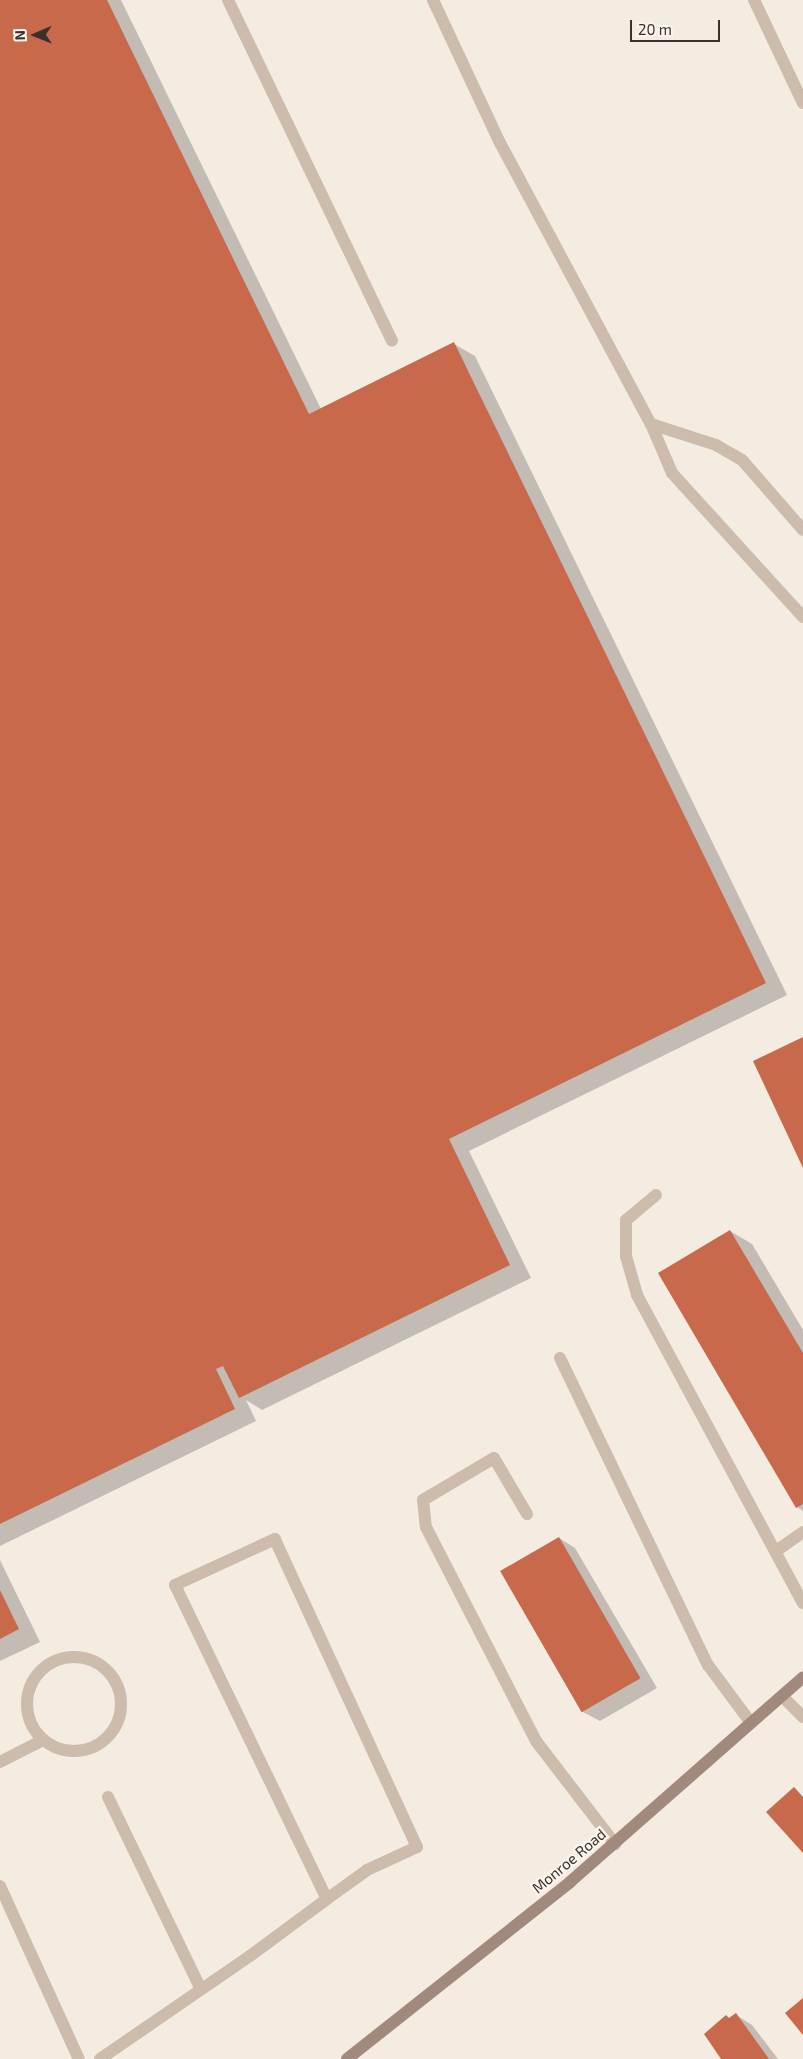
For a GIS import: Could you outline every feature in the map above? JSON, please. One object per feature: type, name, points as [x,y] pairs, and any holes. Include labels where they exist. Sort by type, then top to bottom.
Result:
[{"type":"main road","name":"Monroe Road","points":[[347,2059],[614,1844],[803,1677]]},
{"type":"lane","points":[[228,0],[392,342]]},
{"type":"lane","points":[[434,0],[499,141],[651,424],[672,474],[692,500],[803,617]]},
{"type":"lane","points":[[754,0],[803,103]]},
{"type":"lane","points":[[651,424],[716,445],[742,460],[803,530]]},
{"type":"lane","points":[[656,1195],[626,1220],[626,1256],[638,1295],[803,1604]]},
{"type":"lane","points":[[560,1358],[708,1665],[751,1723]]},
{"type":"lane","points":[[527,1514],[494,1458],[423,1500],[426,1527],[536,1741],[614,1844]]},
{"type":"lane","points":[[776,1551],[803,1532]]},
{"type":"lane","points":[[100,2059],[201,1989],[327,1899],[367,1870],[417,1847],[275,1539],[175,1585],[327,1899]]},
{"type":"lane","points":[[0,1762],[43,1740],[73,1751],[89,1749],[114,1729],[120,1698],[106,1670],[79,1657],[50,1663],[39,1673],[28,1700],[28,1714],[43,1740]]},
{"type":"lane","points":[[782,1696],[803,1717]]},
{"type":"lane","points":[[108,1797],[201,1989]]},
{"type":"lane","points":[[0,1886],[79,2059]]},
{"type":"building","points":[[0,0],[107,0],[309,414],[454,342],[766,983],[449,1139],[510,1265],[239,1398],[223,1366],[216,1369],[235,1409],[0,1524]]},
{"type":"building","points":[[803,1037],[803,1168],[753,1061]]},
{"type":"building","points":[[730,1230],[803,1353],[803,1504],[796,1508],[658,1273]]},
{"type":"building","points":[[559,1537],[640,1678],[582,1712],[500,1571]]},
{"type":"building","points":[[0,1590],[19,1629],[0,1639]]},
{"type":"building","points":[[794,1787],[803,1797],[803,1853],[766,1812]]},
{"type":"building","points":[[803,1998],[803,2035],[785,2013]]},
{"type":"building","points":[[736,2013],[769,2059],[721,2059],[704,2034],[726,2015],[729,2018]]}]
